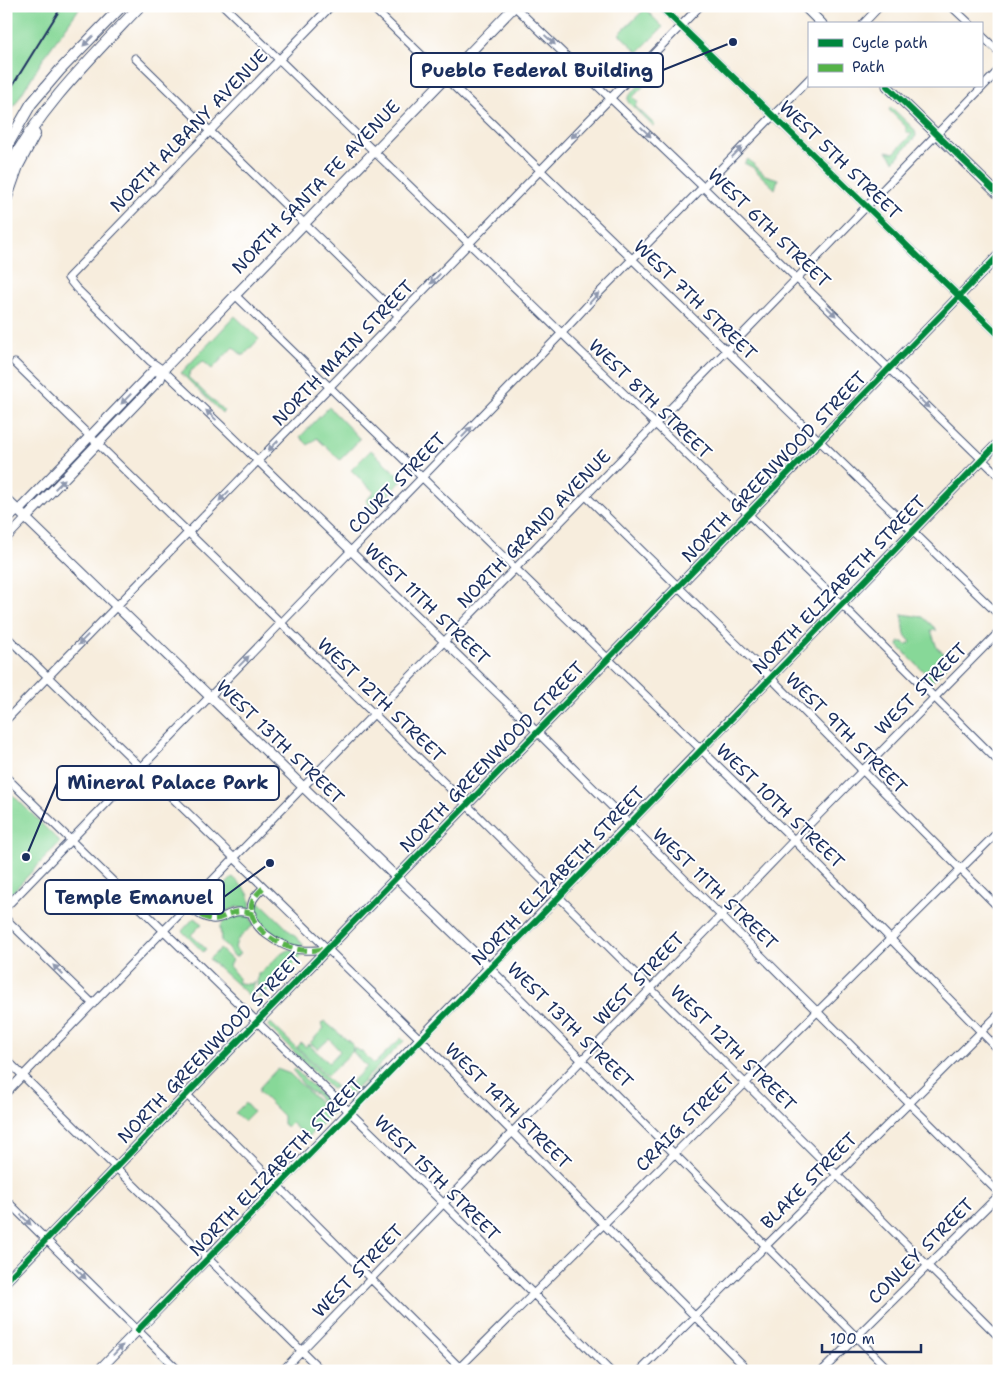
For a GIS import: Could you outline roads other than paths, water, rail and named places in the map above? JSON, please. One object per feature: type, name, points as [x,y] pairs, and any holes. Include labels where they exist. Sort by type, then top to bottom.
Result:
[{"type":"highway","points":[[6,137],[60,70],[122,6]]},
{"type":"highway","points":[[6,172],[27,136],[55,98],[140,6]]},
{"type":"highway","points":[[6,200],[18,166],[55,98]]},
{"type":"highway","points":[[6,148],[31,104]]},
{"type":"main road","name":"NORTH SANTA FE AVENUE","points":[[26,518],[160,379],[162,370],[234,294],[515,6]]},
{"type":"main road","points":[[804,6],[820,22]]},
{"type":"main road","points":[[889,88],[999,194]]},
{"type":"main road","name":"NORTH GREENWOOD STREET","points":[[6,1281],[999,255]]},
{"type":"main road","name":"NORTH SANTA FE AVENUE","points":[[18,511],[153,371],[162,370]]},
{"type":"main road","name":"NORTH ELIZABETH STREET","points":[[98,1371],[999,442]]},
{"type":"main road","name":"WEST 13TH STREET","points":[[6,499],[490,968]]},
{"type":"street","name":"WEST 8TH STREET","points":[[224,6],[841,604],[999,762]]},
{"type":"street","name":"NORTH ALBANY AVENUE","points":[[68,278],[209,130],[331,6]]},
{"type":"street","name":"WEST 7TH STREET","points":[[370,6],[999,615]]},
{"type":"street","name":"WEST 6TH STREET","points":[[515,6],[999,476]]},
{"type":"street","name":"WEST 5TH STREET","points":[[660,6],[999,335]]},
{"type":"street","name":"NORTH MAIN STREET","points":[[6,720],[700,6]]},
{"type":"street","points":[[865,22],[880,6]]},
{"type":"street","points":[[952,6],[968,22]]},
{"type":"street","points":[[982,36],[999,52]]},
{"type":"street","points":[[135,58],[399,316]]},
{"type":"street","name":"NORTH GRAND AVENUE","points":[[982,88],[999,70]]},
{"type":"street","name":"COURT STREET","points":[[6,907],[422,479],[632,259],[808,80]]},
{"type":"street","name":"NORTH GRAND AVENUE","points":[[6,1093],[516,569],[725,350],[982,88]]},
{"type":"street","name":"WEST 11TH STREET","points":[[68,278],[150,361],[162,370],[258,461],[537,732],[627,825],[818,1011],[999,1194]]},
{"type":"street","name":"WEST 10TH STREET","points":[[234,294],[608,660],[702,749],[884,929],[889,939],[999,1050]]},
{"type":"street","name":"WEST 12TH STREET","points":[[15,363],[559,896],[999,1337]]},
{"type":"street","name":"WEST 9TH STREET","points":[[586,496],[770,677],[999,908]]},
{"type":"street","name":"NORTH SANTA FE AVENUE","points":[[6,522],[18,511]]},
{"type":"street","name":"NORTH SANTA FE AVENUE","points":[[6,539],[26,518]]},
{"type":"street","name":"WEST STREET","points":[[282,1371],[794,840],[999,632]]},
{"type":"street","name":"WEST 14TH STREET","points":[[6,636],[421,1040],[748,1371]]},
{"type":"street","name":"WEST 15TH STREET","points":[[6,777],[444,1204],[610,1371]]},
{"type":"street","name":"CRAIG STREET","points":[[460,1370],[674,1153],[999,831]]},
{"type":"street","points":[[263,888],[253,899],[252,914],[263,932],[282,944],[302,950],[326,949]]},
{"type":"street","points":[[188,907],[205,919],[211,920],[236,911],[252,914]]},
{"type":"street","points":[[6,919],[93,1004]]},
{"type":"street","name":"WEST 13TH STREET","points":[[490,968],[890,1371]]},
{"type":"street","name":"BLAKE STREET","points":[[640,1371],[999,1014]]},
{"type":"street","points":[[6,1059],[117,1166],[322,1371]]},
{"type":"street","points":[[186,1094],[460,1370]]},
{"type":"street","name":"CONLEY STREET","points":[[822,1371],[999,1194]]},
{"type":"street","points":[[6,1200],[179,1371]]},
{"type":"street","points":[[6,1367],[10,1371]]},
{"type":"railway","points":[[6,96],[62,6]]},
{"type":"place","name":"Pueblo Federal Building","points":[[733,42]]},
{"type":"place","name":"Mineral Palace Park","points":[[26,857]]},
{"type":"place","name":"Temple Emanuel","points":[[270,863]]}]
